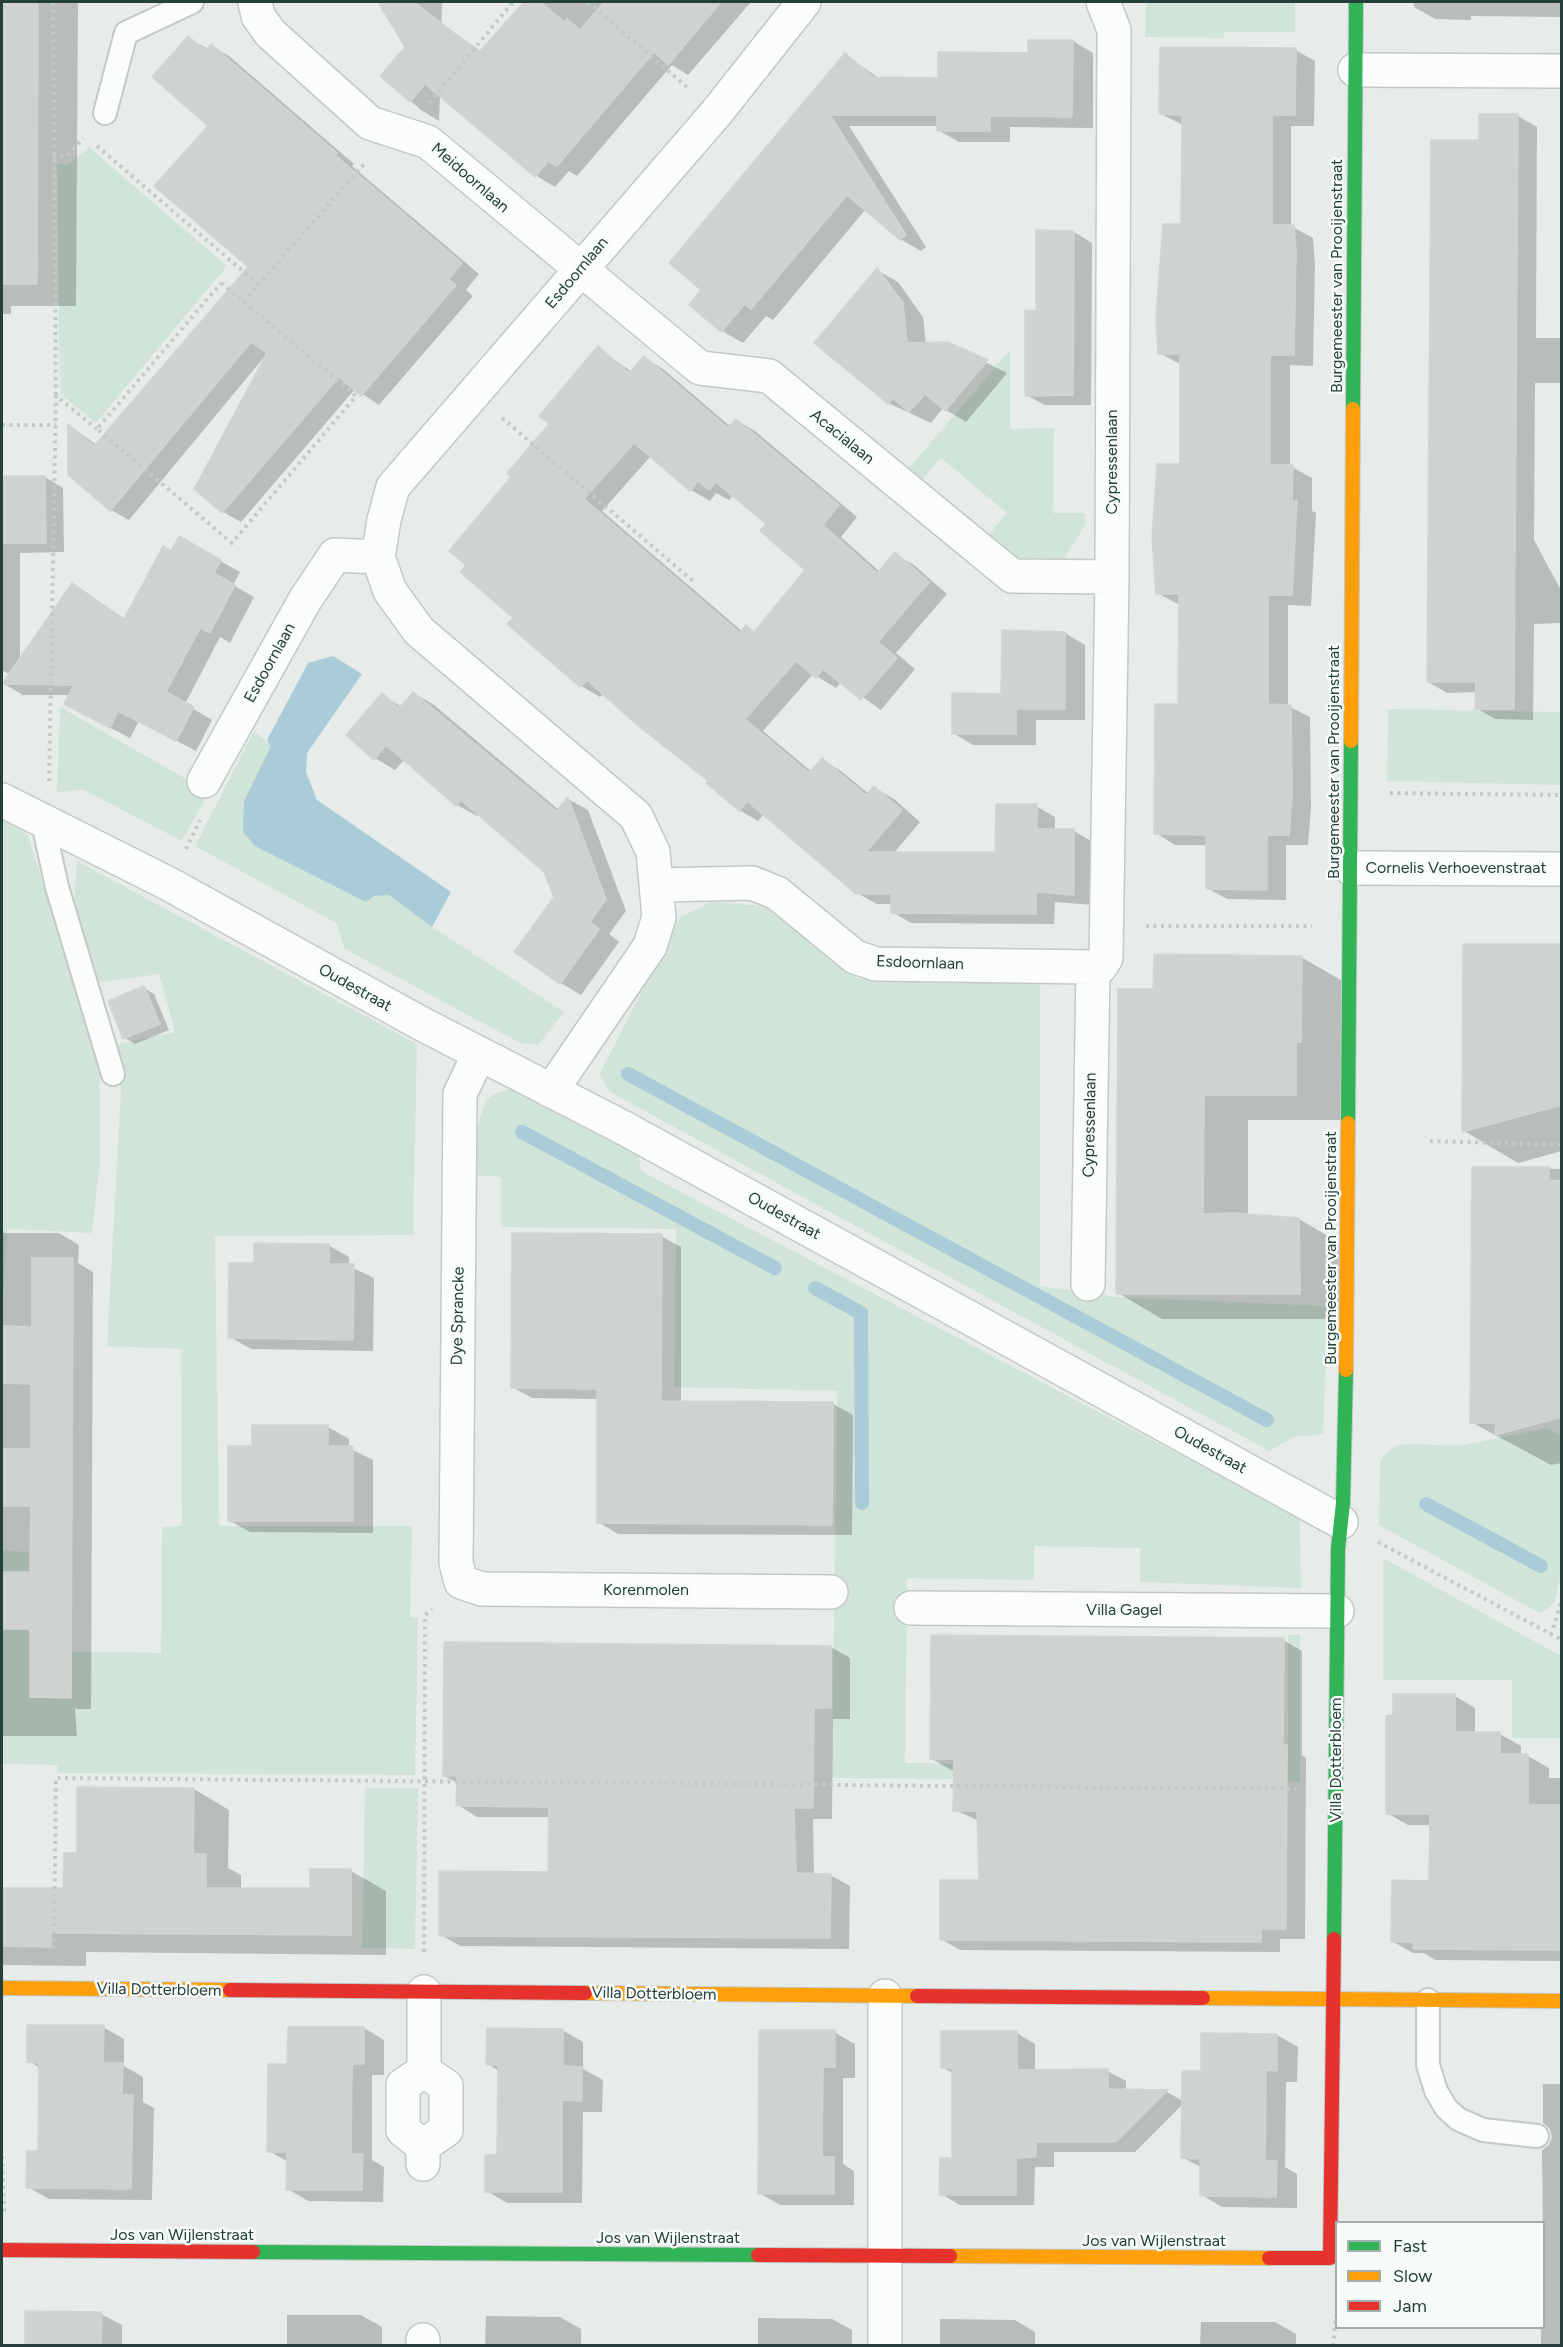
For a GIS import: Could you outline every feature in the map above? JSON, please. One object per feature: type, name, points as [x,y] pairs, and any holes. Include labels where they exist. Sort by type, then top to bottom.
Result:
[{"type":"street","name":"Meidoornlaan","points":[[255,2],[258,16],[270,33],[370,123],[428,142],[580,269]]},
{"type":"street","name":"Esdoornlaan","points":[[204,781],[305,600],[335,555],[378,557],[393,487],[717,112],[804,2]]},
{"type":"street","name":"Cypressenlaan","points":[[1088,1284],[1096,967],[1106,958],[1112,577],[1114,30],[1103,2]]},
{"type":"street","name":"Burgemeester van Prooijenstraat","points":[[1341,1522],[1346,1418],[1356,2]]},
{"type":"street","points":[[1355,70],[1562,71]]},
{"type":"street","name":"Acacialaan","points":[[580,269],[700,368],[769,376],[1012,576],[1112,577]]},
{"type":"street","points":[[378,557],[390,591],[419,631],[636,816],[653,852],[658,885],[659,917],[650,946],[551,1091]]},
{"type":"street","name":"Oudestraat","points":[[2,800],[169,884],[479,1054],[634,1134],[1341,1522]]},
{"type":"street","name":"Cornelis Verhoevenstraat","points":[[1350,868],[1562,869]]},
{"type":"street","name":"Esdoornlaan","points":[[658,885],[752,883],[777,893],[855,957],[876,964],[1096,967]]},
{"type":"street","name":"Dye Sprancke","points":[[461,1582],[456,1563],[460,1094],[479,1054]]},
{"type":"street","name":"Villa Dotterbloem","points":[[1330,2258],[1337,1611],[1341,1522]]},
{"type":"street","name":"Korenmolen","points":[[461,1582],[482,1589],[831,1592]]},
{"type":"street","name":"Villa Gagel","points":[[911,1608],[1337,1611]]},
{"type":"street","name":"Villa Dotterbloem","points":[[2,1988],[1562,2001]]},
{"type":"street","points":[[423,2155],[446,2130],[446,2086],[424,2072],[424,1992]]},
{"type":"street","points":[[885,1996],[885,2346]]},
{"type":"street","name":"Jos van Wijlenstraat","points":[[3,2250],[1330,2258]]},
{"type":"lane","points":[[105,113],[126,33],[192,2]]},
{"type":"lane","points":[[46,824],[57,886],[113,1074]]},
{"type":"lane","points":[[1428,2000],[1428,2065],[1436,2091],[1446,2108],[1458,2119],[1483,2130],[1537,2136]]},
{"type":"path","points":[[46,824],[56,425],[53,2]]},
{"type":"path","points":[[243,302],[513,2]]},
{"type":"path","points":[[588,2],[717,112]]},
{"type":"path","points":[[85,136],[258,284]]},
{"type":"path","points":[[56,396],[232,543],[356,396],[220,283],[97,429]]},
{"type":"path","points":[[473,394],[693,581]]},
{"type":"path","points":[[2,425],[56,425]]},
{"type":"path","points":[[169,884],[217,788],[204,781]]},
{"type":"path","points":[[1350,793],[1562,795]]},
{"type":"path","points":[[1107,925],[1349,926]]},
{"type":"path","points":[[1430,1141],[1562,1145]]},
{"type":"path","points":[[1341,1522],[1562,1640]]},
{"type":"path","points":[[424,1992],[426,1615],[461,1582]]},
{"type":"path","points":[[1551,1635],[1562,1600]]},
{"type":"path","points":[[54,1989],[56,1778],[1336,1790]]},
{"type":"path","points":[[2,2156],[3,2250]]},
{"type":"path","points":[[1333,2346],[1335,2325]]},
{"type":"green space","points":[[1146,2],[1295,2],[1295,32],[1224,32],[1224,38],[1145,37]]},
{"type":"green space","points":[[89,147],[227,266],[96,423],[60,394],[57,164],[68,165]]},
{"type":"green space","points":[[1010,350],[1010,429],[1054,428],[1053,513],[1085,513],[1086,524],[1063,560],[1014,558],[987,537],[1007,513],[941,458],[921,481],[908,469]]},
{"type":"green space","points":[[60,707],[209,792],[182,841],[84,790],[57,792]]},
{"type":"green space","points":[[1388,709],[1561,712],[1561,785],[1387,781]]},
{"type":"green space","points":[[254,731],[272,746],[244,801],[374,896],[389,895],[400,901],[432,927],[564,1012],[538,1045],[520,1043],[345,949],[336,923],[195,846]]},
{"type":"green space","points":[[2,820],[28,835],[78,993],[100,1077],[100,1162],[92,1233],[7,1229],[3,1300]]},
{"type":"green space","points":[[77,861],[417,1044],[413,1235],[215,1236],[219,1526],[412,1526],[410,1617],[418,1618],[415,1775],[58,1773],[57,1765],[2,1764],[2,1550],[54,1554],[54,1651],[161,1653],[162,1527],[182,1526],[181,1349],[107,1346],[121,1090],[114,1045],[175,1032],[159,974],[97,983],[73,913]]},
{"type":"green space","points":[[711,902],[763,906],[858,979],[1040,983],[1040,1286],[1116,1297],[1328,1306],[1323,1434],[1294,1437],[1269,1451],[610,1092],[599,1075],[680,917]]},
{"type":"green space","points":[[511,1088],[638,1154],[641,1171],[1300,1518],[1301,1588],[1140,1582],[1140,1548],[1034,1546],[1034,1580],[907,1578],[905,1763],[1288,1766],[1288,1635],[1300,1635],[1300,1782],[832,1778],[837,1391],[674,1387],[676,1229],[501,1227],[501,1177],[475,1175],[477,1128],[485,1102],[493,1094]]},
{"type":"green space","points":[[1546,1428],[1562,1436],[1561,1575],[1554,1603],[1546,1610],[1539,1613],[1379,1525],[1380,1461],[1389,1450],[1398,1445],[1410,1444],[1460,1446]]},
{"type":"green space","points":[[1383,1558],[1561,1656],[1561,1738],[1512,1738],[1512,1680],[1383,1680]]},
{"type":"green space","points":[[365,1788],[418,1788],[415,1949],[362,1948]]},
{"type":"water","points":[[333,656],[362,674],[307,753],[306,772],[317,800],[451,892],[432,927],[389,895],[374,896],[366,902],[255,846],[243,832],[244,801],[271,746],[267,740],[308,663]]},
{"type":"building","points":[[2,2],[38,2],[37,284],[2,284]]},
{"type":"building","points":[[378,2],[414,2],[479,52],[524,2],[541,2],[564,22],[567,19],[580,30],[604,2],[721,2],[668,65],[654,52],[557,166],[548,161],[535,177],[425,84],[410,102],[380,76],[405,47]]},
{"type":"building","points":[[188,36],[205,50],[211,44],[337,153],[335,155],[462,263],[449,279],[456,285],[361,396],[339,377],[222,513],[194,489],[267,353],[251,342],[110,511],[68,475],[68,424],[94,446],[248,267],[154,186],[208,126],[152,77]]},
{"type":"building","points":[[1028,40],[1073,40],[1072,117],[990,116],[990,131],[937,131],[937,115],[830,115],[906,235],[900,240],[847,195],[751,309],[745,304],[721,332],[689,305],[701,290],[669,263],[845,53],[873,77],[938,78],[938,52],[1028,53]]},
{"type":"building","points":[[1160,47],[1296,48],[1295,115],[1272,115],[1272,225],[1294,225],[1296,252],[1294,355],[1270,355],[1270,465],[1293,465],[1292,502],[1297,501],[1292,595],[1268,595],[1268,704],[1291,705],[1292,796],[1289,835],[1267,835],[1267,890],[1206,889],[1206,835],[1154,834],[1155,704],[1178,704],[1179,594],[1156,594],[1152,539],[1157,464],[1180,464],[1180,354],[1158,354],[1156,317],[1163,224],[1181,224],[1182,115],[1159,114]]},
{"type":"building","points":[[1479,114],[1518,114],[1514,709],[1475,709],[1476,682],[1427,682],[1431,140],[1479,140]]},
{"type":"building","points":[[1036,230],[1074,231],[1073,395],[1025,396],[1025,310],[1036,311]]},
{"type":"building","points":[[877,268],[903,303],[907,343],[948,342],[988,360],[945,411],[925,394],[909,412],[893,398],[888,404],[814,343]]},
{"type":"building","points":[[598,346],[629,373],[644,356],[728,428],[736,419],[839,505],[823,525],[877,573],[895,552],[929,582],[878,642],[897,658],[861,700],[823,669],[816,678],[796,661],[745,719],[809,773],[822,758],[866,795],[874,786],[902,810],[866,852],[995,852],[996,804],[1037,804],[1037,829],[1074,829],[1074,895],[1036,892],[1036,914],[891,913],[891,894],[856,894],[747,801],[739,811],[706,783],[708,781],[636,724],[587,680],[580,687],[507,624],[513,618],[460,572],[466,565],[449,551],[511,477],[507,473],[549,424],[539,416]],"holes":[[[634,443],[690,491],[698,481],[709,490],[716,482],[766,524],[760,531],[805,570],[754,632],[746,625],[740,633],[584,499]]]},
{"type":"building","points":[[2,476],[45,476],[46,543],[2,543]]},
{"type":"building","points":[[179,536],[221,560],[214,573],[235,585],[210,633],[200,628],[166,692],[194,707],[176,741],[118,711],[110,728],[64,704],[74,685],[2,684],[72,583],[124,619],[163,546],[171,551]]},
{"type":"building","points":[[1002,630],[1065,632],[1065,709],[1016,709],[1016,734],[952,734],[952,693],[1001,694]]},
{"type":"building","points":[[413,692],[556,811],[568,797],[606,899],[590,922],[599,929],[560,984],[514,952],[554,897],[544,872],[461,800],[456,806],[386,745],[374,760],[346,735],[382,693],[399,708]]},
{"type":"building","points":[[1463,944],[1562,944],[1562,1105],[1462,1132]]},
{"type":"building","points":[[1154,954],[1302,956],[1301,1042],[1296,1042],[1296,1095],[1204,1095],[1203,1214],[1234,1213],[1299,1218],[1300,1294],[1116,1294],[1118,989],[1153,989]]},
{"type":"building","points":[[144,986],[160,1024],[123,1039],[108,1001]]},
{"type":"building","points":[[1472,1167],[1549,1167],[1549,1180],[1562,1181],[1562,1417],[1495,1435],[1496,1423],[1470,1423]]},
{"type":"building","points":[[512,1233],[662,1234],[661,1401],[833,1402],[832,1525],[597,1523],[597,1389],[511,1388]]},
{"type":"building","points":[[254,1243],[329,1244],[329,1264],[354,1264],[353,1340],[228,1338],[229,1263],[254,1263]]},
{"type":"building","points":[[32,1258],[73,1258],[71,1698],[30,1697],[30,1629],[2,1629],[2,1572],[30,1572],[31,1506],[2,1506],[2,1449],[31,1449],[31,1384],[2,1383],[2,1326],[32,1327]]},
{"type":"building","points":[[252,1425],[328,1425],[328,1446],[353,1446],[353,1521],[228,1521],[228,1446],[252,1446]]},
{"type":"building","points":[[931,1635],[1284,1638],[1283,1745],[1287,1745],[1286,1929],[1261,1929],[1261,1942],[940,1940],[940,1880],[979,1880],[977,1811],[953,1811],[954,1759],[930,1759]]},
{"type":"building","points":[[444,1642],[831,1646],[831,1708],[814,1708],[813,1808],[794,1808],[796,1873],[831,1874],[830,1938],[439,1936],[439,1871],[548,1872],[549,1807],[456,1806],[457,1776],[443,1776]]},
{"type":"building","points":[[1393,1694],[1455,1694],[1455,1732],[1500,1732],[1500,1754],[1528,1754],[1528,1805],[1562,1805],[1562,1950],[1413,1949],[1413,1942],[1391,1942],[1392,1880],[1429,1881],[1430,1814],[1386,1814],[1386,1716],[1393,1715]]},
{"type":"building","points":[[77,1787],[194,1788],[193,1854],[206,1854],[206,1888],[310,1888],[310,1869],[351,1869],[351,1935],[51,1933],[51,1947],[2,1946],[2,1888],[63,1888],[64,1853],[77,1853]]},
{"type":"building","points":[[27,2025],[104,2025],[103,2063],[123,2063],[122,2095],[133,2095],[131,2189],[26,2188],[27,2151],[38,2151],[39,2063],[27,2062]]},
{"type":"building","points":[[288,2027],[364,2027],[364,2064],[352,2064],[351,2154],[363,2154],[362,2190],[286,2190],[287,2152],[267,2152],[268,2064],[287,2064]]},
{"type":"building","points":[[487,2028],[563,2029],[563,2066],[582,2067],[582,2101],[562,2100],[562,2192],[485,2192],[485,2155],[497,2155],[498,2065],[486,2065]]},
{"type":"building","points":[[759,2030],[835,2030],[835,2067],[823,2067],[822,2157],[834,2157],[834,2194],[758,2194]]},
{"type":"building","points":[[941,2031],[1017,2031],[1017,2070],[1108,2069],[1108,2089],[1168,2090],[1116,2142],[1036,2142],[1036,2157],[1016,2158],[1016,2195],[939,2195],[940,2158],[952,2158],[952,2068],[941,2068]]},
{"type":"building","points":[[1201,2033],[1277,2034],[1277,2071],[1266,2070],[1265,2161],[1277,2161],[1276,2197],[1200,2196],[1200,2159],[1181,2158],[1182,2071],[1201,2071]]},
{"type":"building","points":[[25,2311],[102,2312],[101,2346],[25,2346]]},
{"type":"waterway","points":[[628,1074],[1267,1420]]},
{"type":"waterway","points":[[522,1132],[775,1268]]},
{"type":"waterway","points":[[815,1288],[861,1313],[862,1503]]},
{"type":"waterway","points":[[1426,1504],[1541,1566]]},
{"type":"traffic: fast","points":[[1353,409],[1356,2]]},
{"type":"traffic: fast","points":[[1348,1123],[1351,741]]},
{"type":"traffic: fast","points":[[1334,1939],[1338,1549],[1343,1503],[1346,1370]]},
{"type":"traffic: fast","points":[[253,2252],[758,2255]]},
{"type":"traffic: slow","points":[[1351,741],[1353,409]]},
{"type":"traffic: slow","points":[[1346,1370],[1348,1123]]},
{"type":"traffic: slow","points":[[2,1988],[230,1990]]},
{"type":"traffic: slow","points":[[585,1993],[917,1996]]},
{"type":"traffic: slow","points":[[1203,1998],[1562,2001]]},
{"type":"traffic: slow","points":[[950,2256],[1269,2258]]},
{"type":"traffic: jam","points":[[1269,2258],[1330,2258],[1334,1939]]},
{"type":"traffic: jam","points":[[230,1990],[585,1993]]},
{"type":"traffic: jam","points":[[917,1996],[1203,1998]]},
{"type":"traffic: jam","points":[[2,2250],[253,2252]]},
{"type":"traffic: jam","points":[[758,2255],[950,2256]]}]
